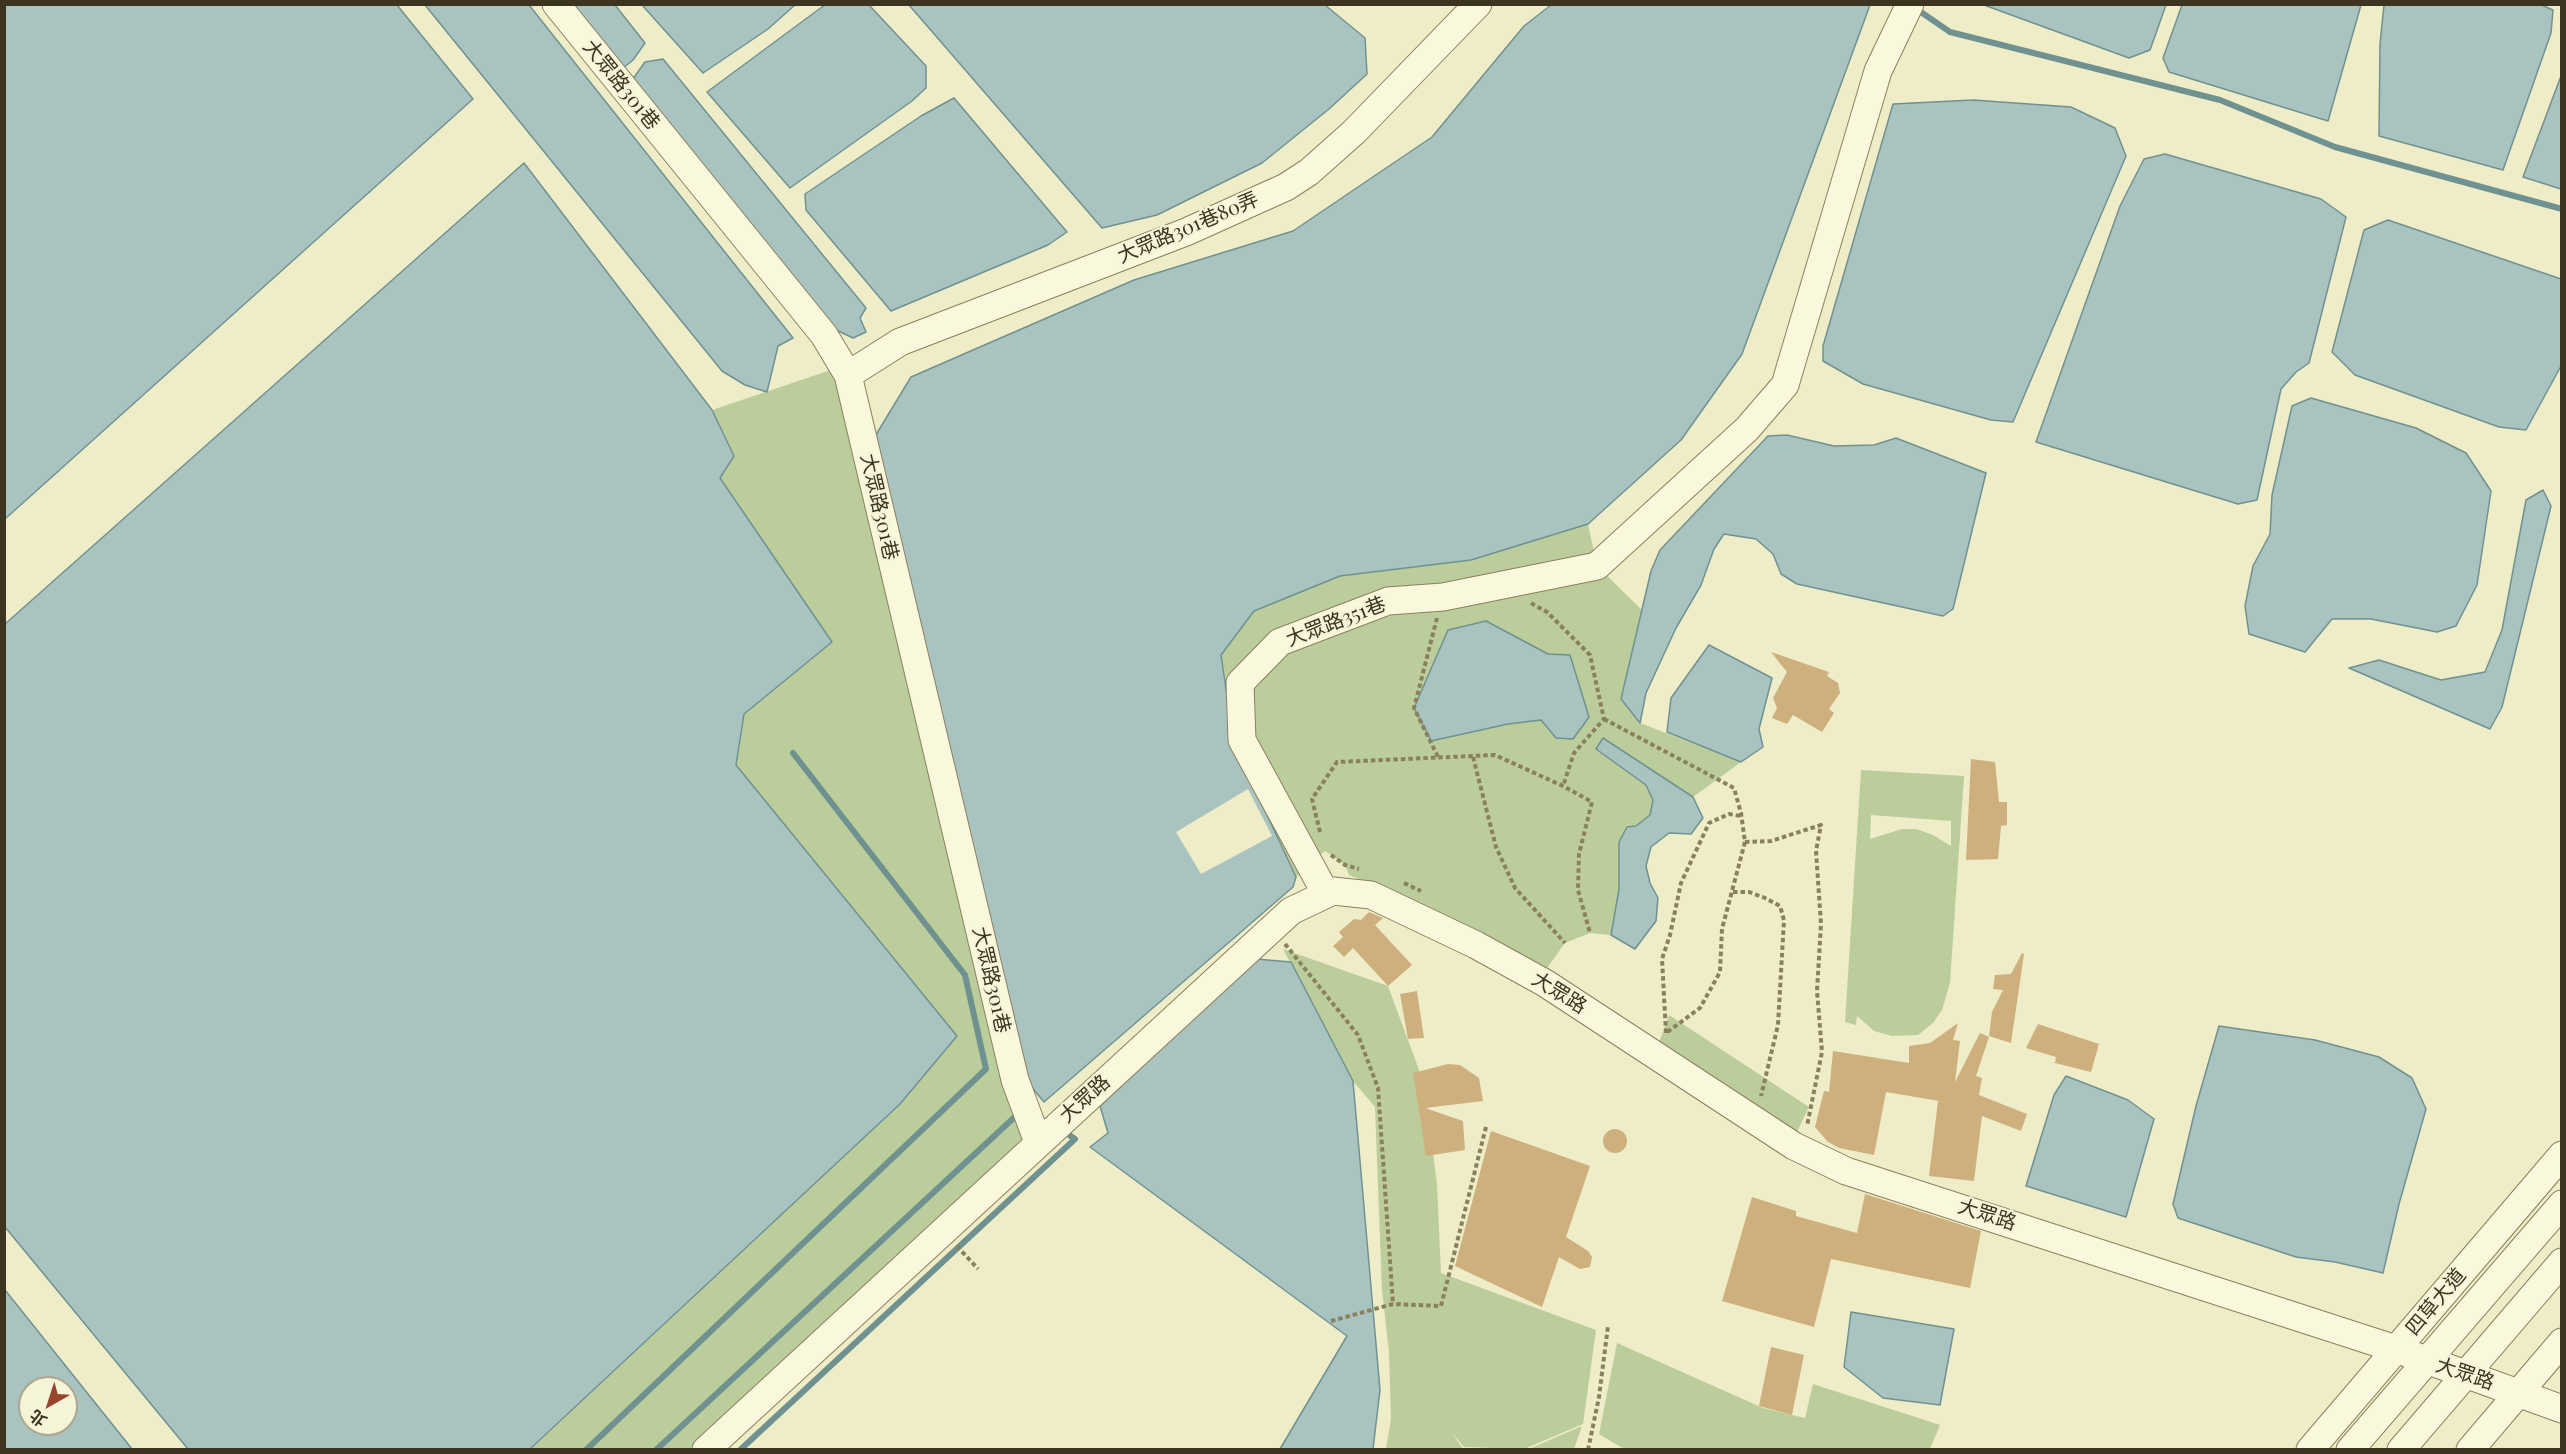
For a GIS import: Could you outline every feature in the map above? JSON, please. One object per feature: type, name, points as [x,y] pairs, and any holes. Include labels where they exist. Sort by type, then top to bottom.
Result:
[{"type":"street","name":"大眾路301巷","points":[[556,4],[824,335],[848,375],[1015,1080],[1038,1142]]},
{"type":"street","name":"大眾路301巷80弄","points":[[848,375],[900,342],[1185,232],[1286,187],[1309,172],[1354,132],[1479,4]]},
{"type":"street","name":"大眾路351巷","points":[[1326,894],[1242,740],[1240,683],[1280,642],[1388,601],[1443,597],[1597,566],[1747,429],[1785,385],[1878,71],[1910,4]]},
{"type":"street","name":"大眾路","points":[[706,1449],[1291,910],[1333,891],[1371,895],[1476,945],[1545,983],[1794,1146],[1846,1171],[2396,1349],[2562,1409]]},
{"type":"street","name":"四草大道","points":[[2310,1449],[2562,1155]]},
{"type":"street","name":"四草大道","points":[[2350,1449],[2562,1204]]},
{"type":"street","points":[[2401,1449],[2562,1262]]},
{"type":"street","points":[[2470,1449],[2562,1342]]},
{"type":"path","points":[[1500,584],[1547,612],[1590,655],[1604,719],[1734,788],[1741,816],[1745,842],[1722,929],[1720,972],[1700,1008],[1666,1034],[1662,959],[1681,883],[1709,823],[1729,814],[1741,816]]},
{"type":"path","points":[[1439,759],[1414,708],[1443,597]]},
{"type":"path","points":[[1563,786],[1574,753],[1604,719]]},
{"type":"path","points":[[1322,840],[1312,799],[1337,762],[1495,755],[1592,802],[1579,854],[1578,890],[1590,933]]},
{"type":"path","points":[[1473,757],[1496,847],[1515,888],[1565,944]]},
{"type":"path","points":[[1745,842],[1771,841],[1821,825],[1816,851],[1821,924],[1817,991],[1822,1052],[1807,1126]]},
{"type":"path","points":[[1733,892],[1749,892],[1780,906],[1784,920],[1778,1025],[1761,1096]]},
{"type":"path","points":[[1272,928],[1358,1035],[1378,1088],[1394,1304]]},
{"type":"path","points":[[1331,1321],[1394,1304],[1441,1306],[1486,1126]]},
{"type":"path","points":[[1588,1449],[1599,1397],[1608,1326]]},
{"type":"green space","points":[[837,368],[1027,1140],[692,1449],[530,1450],[900,1104],[957,1036],[736,765],[743,714],[832,642],[720,477],[734,456],[712,410]]},
{"type":"green space","points":[[1588,524],[1597,566],[1643,611],[1621,699],[1640,723],[1741,762],[1693,797],[1603,739],[1597,749],[1646,785],[1653,800],[1650,815],[1619,842],[1619,889],[1611,935],[1590,933],[1565,943],[1545,971],[1415,902],[1349,875],[1345,865],[1325,851],[1296,877],[1234,744],[1221,655],[1254,611],[1340,576],[1471,560]],"holes":[[[1486,621],[1548,654],[1556,738],[1541,720],[1508,724]]]},
{"type":"green space","points":[[1861,770],[1964,776],[1950,983],[1942,1010],[1933,1023],[1918,1035],[1892,1036],[1874,1031],[1857,1016],[1856,1025],[1845,1022]],"holes":[[[1871,815],[1951,821],[1951,846],[1933,835],[1916,829],[1902,829],[1870,839]]]},
{"type":"green space","points":[[1283,949],[1388,986],[1425,1086],[1437,1185],[1441,1273],[1596,1330],[1583,1424],[1524,1449],[1464,1447],[1452,1433],[1463,1449],[1386,1449],[1391,1419],[1389,1352],[1382,1290],[1375,1107],[1353,1081]]},
{"type":"green space","points":[[1669,1015],[1809,1107],[1796,1134],[1659,1043]]},
{"type":"green space","points":[[1617,1343],[1763,1408],[1805,1418],[1813,1384],[1940,1425],[1930,1449],[1624,1449],[1599,1434]]},
{"type":"green space","points":[[1582,1426],[1574,1449],[1529,1449]]},
{"type":"water","points":[[5,4],[397,5],[473,99],[5,519]]},
{"type":"water","points":[[826,4],[869,5],[926,66],[926,88],[912,101],[790,188],[707,92]]},
{"type":"water","points":[[2539,4],[2553,10],[2551,33],[2503,170],[2379,136],[2380,44],[2384,5]]},
{"type":"water","points":[[425,5],[529,5],[793,338],[778,346],[767,392],[745,385],[722,371]]},
{"type":"water","points":[[569,5],[615,5],[645,43],[633,60],[622,69]]},
{"type":"water","points":[[642,5],[795,5],[768,29],[703,73]]},
{"type":"water","points":[[909,5],[1325,5],[1365,38],[1367,74],[1329,109],[1262,163],[1157,215],[1102,228]]},
{"type":"water","points":[[1551,5],[1870,5],[1742,354],[1681,440],[1588,524],[1471,560],[1340,576],[1254,611],[1221,655],[1234,744],[1296,877],[1293,887],[1044,1102],[1030,1085],[874,438],[911,377],[1134,280],[1293,231],[1432,137],[1524,26]]},
{"type":"water","points":[[1984,5],[2166,5],[2150,50],[2129,58]]},
{"type":"water","points":[[2182,5],[2361,5],[2328,121],[2169,72],[2163,58]]},
{"type":"water","points":[[663,59],[866,308],[860,318],[866,332],[853,338],[832,328],[630,83],[645,62]]},
{"type":"water","points":[[2561,76],[2562,189],[2523,177]]},
{"type":"water","points":[[954,98],[1067,232],[1048,245],[891,311],[806,210],[805,194],[921,116]]},
{"type":"water","points":[[1973,100],[2071,107],[2115,128],[2126,156],[2013,422],[1991,420],[1863,384],[1823,361],[1823,346],[1893,104]]},
{"type":"water","points":[[2165,154],[2321,199],[2346,217],[2309,363],[2296,372],[2281,389],[2257,500],[2238,504],[2036,442],[2120,206],[2144,159]]},
{"type":"water","points":[[524,163],[712,410],[734,456],[720,478],[832,642],[744,714],[736,765],[957,1036],[900,1104],[530,1449],[188,1449],[5,1227],[5,624]]},
{"type":"water","points":[[2388,220],[2561,279],[2561,366],[2526,430],[2499,427],[2355,375],[2332,352],[2364,230]]},
{"type":"water","points":[[2311,398],[2416,428],[2466,453],[2491,491],[2477,585],[2456,626],[2437,632],[2371,619],[2332,619],[2305,652],[2249,634],[2245,606],[2253,566],[2270,534],[2272,495],[2292,406]]},
{"type":"water","points":[[1787,435],[1834,446],[1874,445],[1896,438],[1986,473],[1953,609],[1943,616],[1797,584],[1781,574],[1773,554],[1756,539],[1724,534],[1714,549],[1701,585],[1676,628],[1646,693],[1640,723],[1621,699],[1651,571],[1660,550],[1768,436]]},
{"type":"water","points":[[2543,490],[2551,506],[2502,707],[2490,729],[2349,668],[2379,660],[2441,680],[2485,672],[2502,630],[2526,500]]},
{"type":"water","points":[[1486,621],[1548,654],[1570,655],[1589,717],[1573,739],[1556,738],[1541,720],[1508,724],[1431,741],[1414,708],[1448,630]]},
{"type":"water","points":[[1709,645],[1772,678],[1759,729],[1763,747],[1741,762],[1667,732],[1671,698]]},
{"type":"water","points":[[1603,738],[1693,797],[1703,818],[1691,834],[1669,833],[1651,847],[1646,866],[1650,883],[1658,898],[1656,921],[1635,949],[1611,935],[1619,889],[1619,842],[1627,827],[1636,826],[1650,815],[1653,800],[1646,785],[1596,749]]},
{"type":"water","points":[[1256,959],[1291,962],[1353,1081],[1380,1390],[1373,1449],[1280,1449],[1347,1336],[1090,1147],[1108,1133],[1100,1106]]},
{"type":"water","points":[[2219,1026],[2315,1040],[2379,1057],[2412,1078],[2426,1109],[2399,1204],[2383,1273],[2335,1262],[2296,1257],[2178,1218],[2173,1204],[2196,1106]]},
{"type":"water","points":[[2066,1076],[2128,1100],[2154,1119],[2126,1217],[2026,1186],[2054,1095]]},
{"type":"water","points":[[4,1290],[74,1376],[18,1376],[18,1436],[78,1436],[78,1381],[132,1449],[5,1449]]},
{"type":"water","points":[[1851,1312],[1954,1329],[1940,1405],[1883,1398],[1844,1367]]},
{"type":"pier","points":[[1248,789],[1272,836],[1201,874],[1176,832]]},
{"type":"building","points":[[1771,652],[1829,672],[1827,676],[1838,683],[1840,693],[1829,709],[1834,713],[1822,732],[1793,715],[1787,724],[1772,718],[1777,708],[1773,698],[1787,672]]},
{"type":"building","points":[[1971,759],[1995,762],[1999,802],[2007,802],[2007,825],[2001,826],[1998,859],[1966,860]]},
{"type":"building","points":[[1369,912],[1383,918],[1375,925],[1412,965],[1388,986],[1353,948],[1344,957],[1333,946],[1343,937],[1339,932],[1354,919],[1361,920]]},
{"type":"building","points":[[2022,953],[2024,954],[2011,1043],[1989,1036],[1992,1012],[2003,990],[1993,989],[1995,975],[2011,974]]},
{"type":"building","points":[[1417,991],[1424,1038],[1408,1039],[1400,994]]},
{"type":"building","points":[[1958,1023],[1953,1040],[1960,1041],[1955,1082],[1980,1033],[1989,1037],[1976,1076],[1982,1078],[1979,1095],[2027,1114],[2021,1131],[1982,1116],[1974,1181],[1929,1176],[1938,1101],[1945,1102],[1886,1092],[1874,1155],[1839,1148],[1828,1142],[1815,1127],[1824,1091],[1829,1092],[1833,1051],[1909,1063],[1909,1046],[1930,1043]]},
{"type":"building","points":[[2038,1024],[2099,1044],[2091,1072],[2055,1063],[2056,1057],[2026,1048]]},
{"type":"building","points":[[1448,1064],[1460,1065],[1479,1078],[1483,1101],[1425,1108],[1463,1121],[1465,1150],[1426,1156],[1413,1073]]},
{"type":"building","points":[[1615,1129],[1624,1132],[1627,1141],[1624,1150],[1615,1153],[1606,1150],[1603,1141],[1606,1132]]},
{"type":"building","points":[[1491,1131],[1590,1166],[1566,1237],[1588,1251],[1592,1257],[1590,1267],[1580,1269],[1559,1257],[1542,1307],[1455,1266]]},
{"type":"building","points":[[1865,1194],[1981,1231],[1970,1288],[1831,1259],[1814,1327],[1722,1301],[1752,1197],[1796,1211],[1796,1216],[1857,1233]]},
{"type":"building","points":[[1771,1347],[1804,1355],[1792,1415],[1759,1406]]},
{"type":"waterway","points":[[1915,8],[1950,32],[2220,100],[2335,147],[2562,209]]},
{"type":"waterway","points":[[586,1450],[986,1069],[965,975],[793,753]]},
{"type":"waterway","points":[[656,1450],[1019,1113]]},
{"type":"waterway","points":[[740,1450],[1075,1139],[1062,1130]]}]
